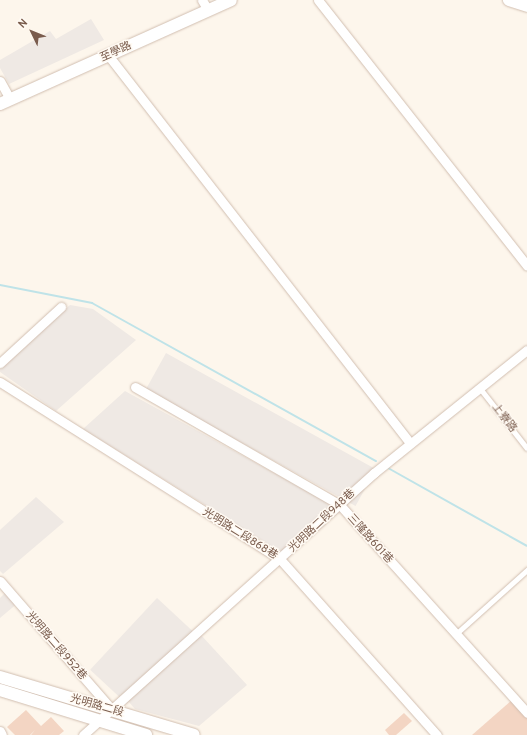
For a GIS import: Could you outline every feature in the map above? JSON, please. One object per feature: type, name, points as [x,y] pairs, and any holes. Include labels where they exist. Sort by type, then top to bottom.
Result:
[{"type":"street","name":"至學路","points":[[5,102],[108,55],[205,5],[231,0]]},
{"type":"street","points":[[318,0],[527,266]]},
{"type":"street","points":[[510,0],[527,6]]},
{"type":"street","points":[[108,55],[410,443]]},
{"type":"street","points":[[0,81],[5,102]]},
{"type":"street","points":[[0,363],[61,307]]},
{"type":"street","name":"光明路二段948巷","points":[[83,735],[410,443],[527,350]]},
{"type":"street","name":"光明路二段868巷","points":[[0,382],[280,559],[437,735]]},
{"type":"street","name":"三隆路601巷","points":[[135,387],[340,505],[527,713]]},
{"type":"street","name":"光明路二段952巷","points":[[0,581],[105,715]]},
{"type":"street","name":"光明路二段","points":[[0,677],[105,715],[142,734]]},
{"type":"street","name":"光明路二段","points":[[0,690],[194,735]]},
{"type":"street","points":[[0,731],[2,735]]},
{"type":"lane","name":"上寮路","points":[[480,388],[527,448]]},
{"type":"lane","points":[[456,634],[527,570]]},
{"type":"shaded area","points":[[91,19],[104,40],[9,84],[0,68],[0,60],[50,31],[56,39]]},
{"type":"shaded area","points":[[70,305],[93,309],[136,340],[56,411],[0,372],[0,368]]},
{"type":"shaded area","points":[[166,353],[376,469],[356,506],[146,390]]},
{"type":"shaded area","points":[[125,391],[334,506],[284,554],[83,429]]},
{"type":"shaded area","points":[[36,497],[64,522],[3,574],[0,571],[0,530]]},
{"type":"shaded area","points":[[5,593],[19,602],[0,618],[0,598]]},
{"type":"shaded area","points":[[157,598],[194,632],[127,704],[90,670]]},
{"type":"shaded area","points":[[201,635],[247,685],[199,726],[135,709],[128,701]]},
{"type":"building","points":[[512,700],[527,718],[527,735],[472,735]]},
{"type":"building","points":[[26,710],[41,726],[51,717],[64,731],[59,735],[31,735],[35,730],[30,735],[15,735],[7,727]]},
{"type":"building","points":[[404,713],[412,721],[396,735],[389,735],[385,730]]},
{"type":"waterway","points":[[0,285],[92,303],[376,461]]},
{"type":"waterway","points":[[388,468],[527,546]]}]
